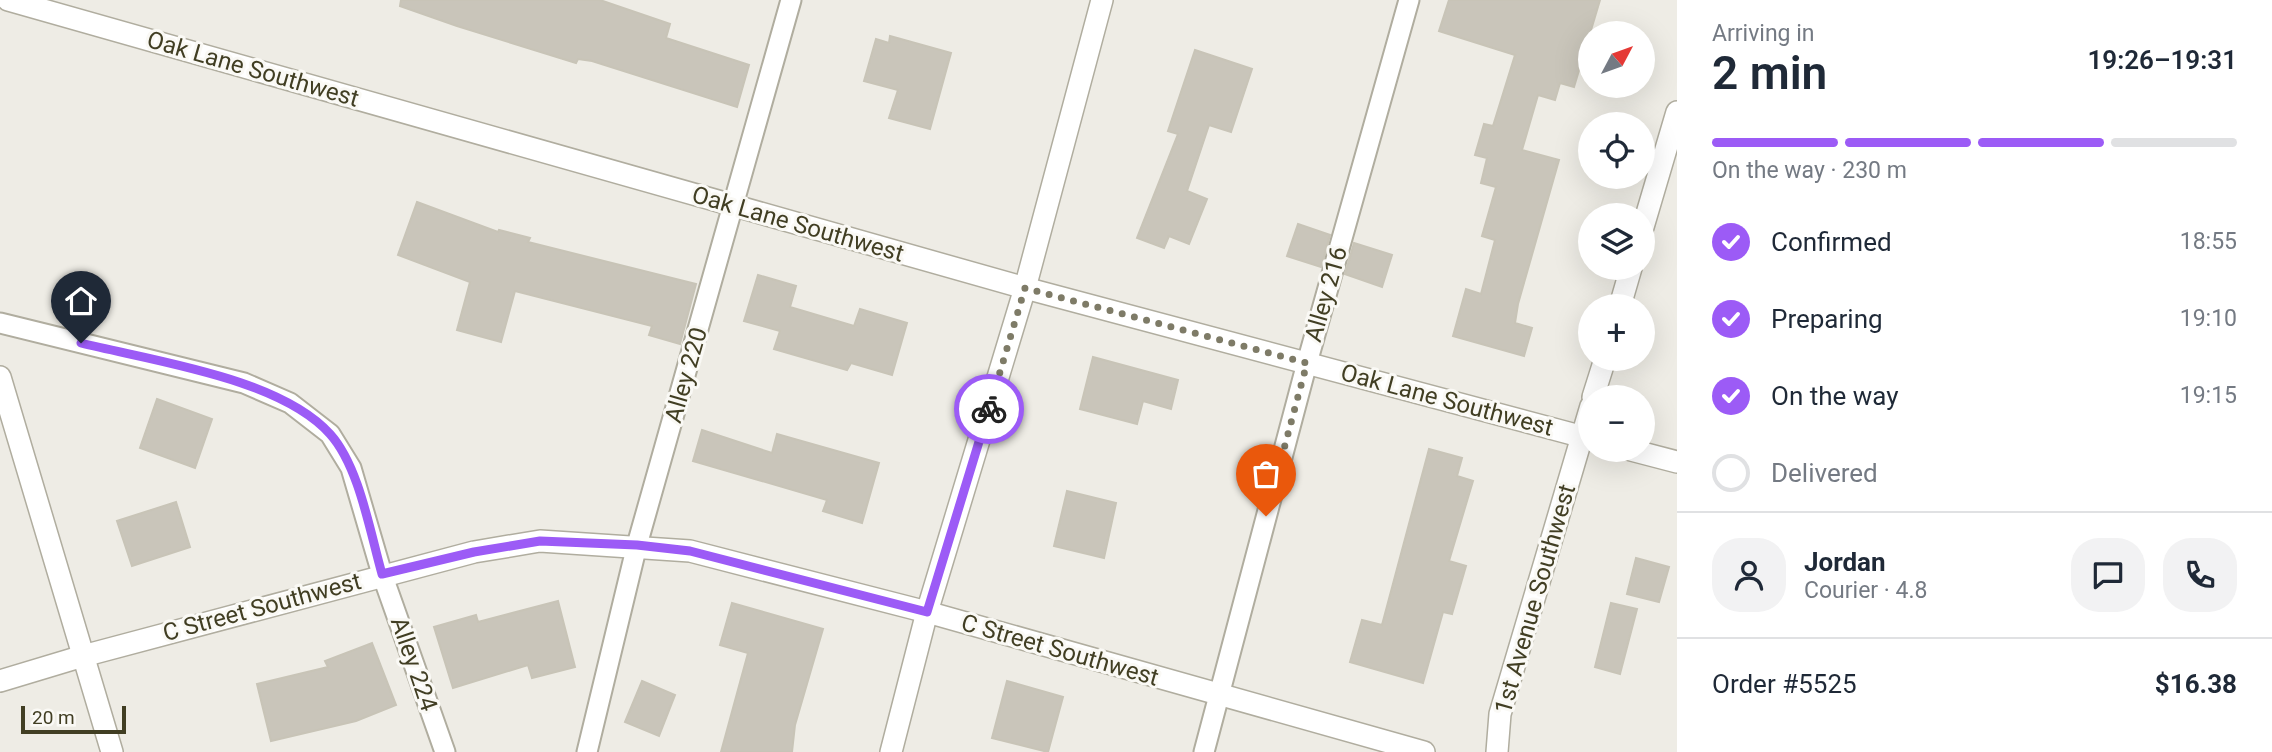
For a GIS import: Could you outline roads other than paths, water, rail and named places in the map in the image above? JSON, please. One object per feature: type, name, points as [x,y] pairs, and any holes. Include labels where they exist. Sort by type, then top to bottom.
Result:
[{"type":"street","name":"Oak Lane Southwest","points":[[8,0],[1025,288],[1578,435]]},
{"type":"street","points":[[891,752],[927,612],[1025,288],[1102,0]]},
{"type":"street","points":[[1650,203],[1677,112]]},
{"type":"street","points":[[0,377],[112,752]]},
{"type":"street","points":[[1655,456],[1677,462]]},
{"type":"street","name":"1st Avenue Southwest","points":[[1497,752],[1500,714],[1578,462]]},
{"type":"street","name":"C Street Southwest","points":[[0,681],[382,574],[474,552],[540,541],[637,545],[690,551],[927,612],[1424,752]]},
{"type":"lane","name":"Alley 220","points":[[587,752],[637,545],[791,0]]},
{"type":"lane","name":"Alley 216","points":[[1203,752],[1307,363],[1409,0]]},
{"type":"lane","name":"Alley 224","points":[[0,323],[244,383],[290,403],[330,434],[351,468],[382,574],[445,752]]}]
